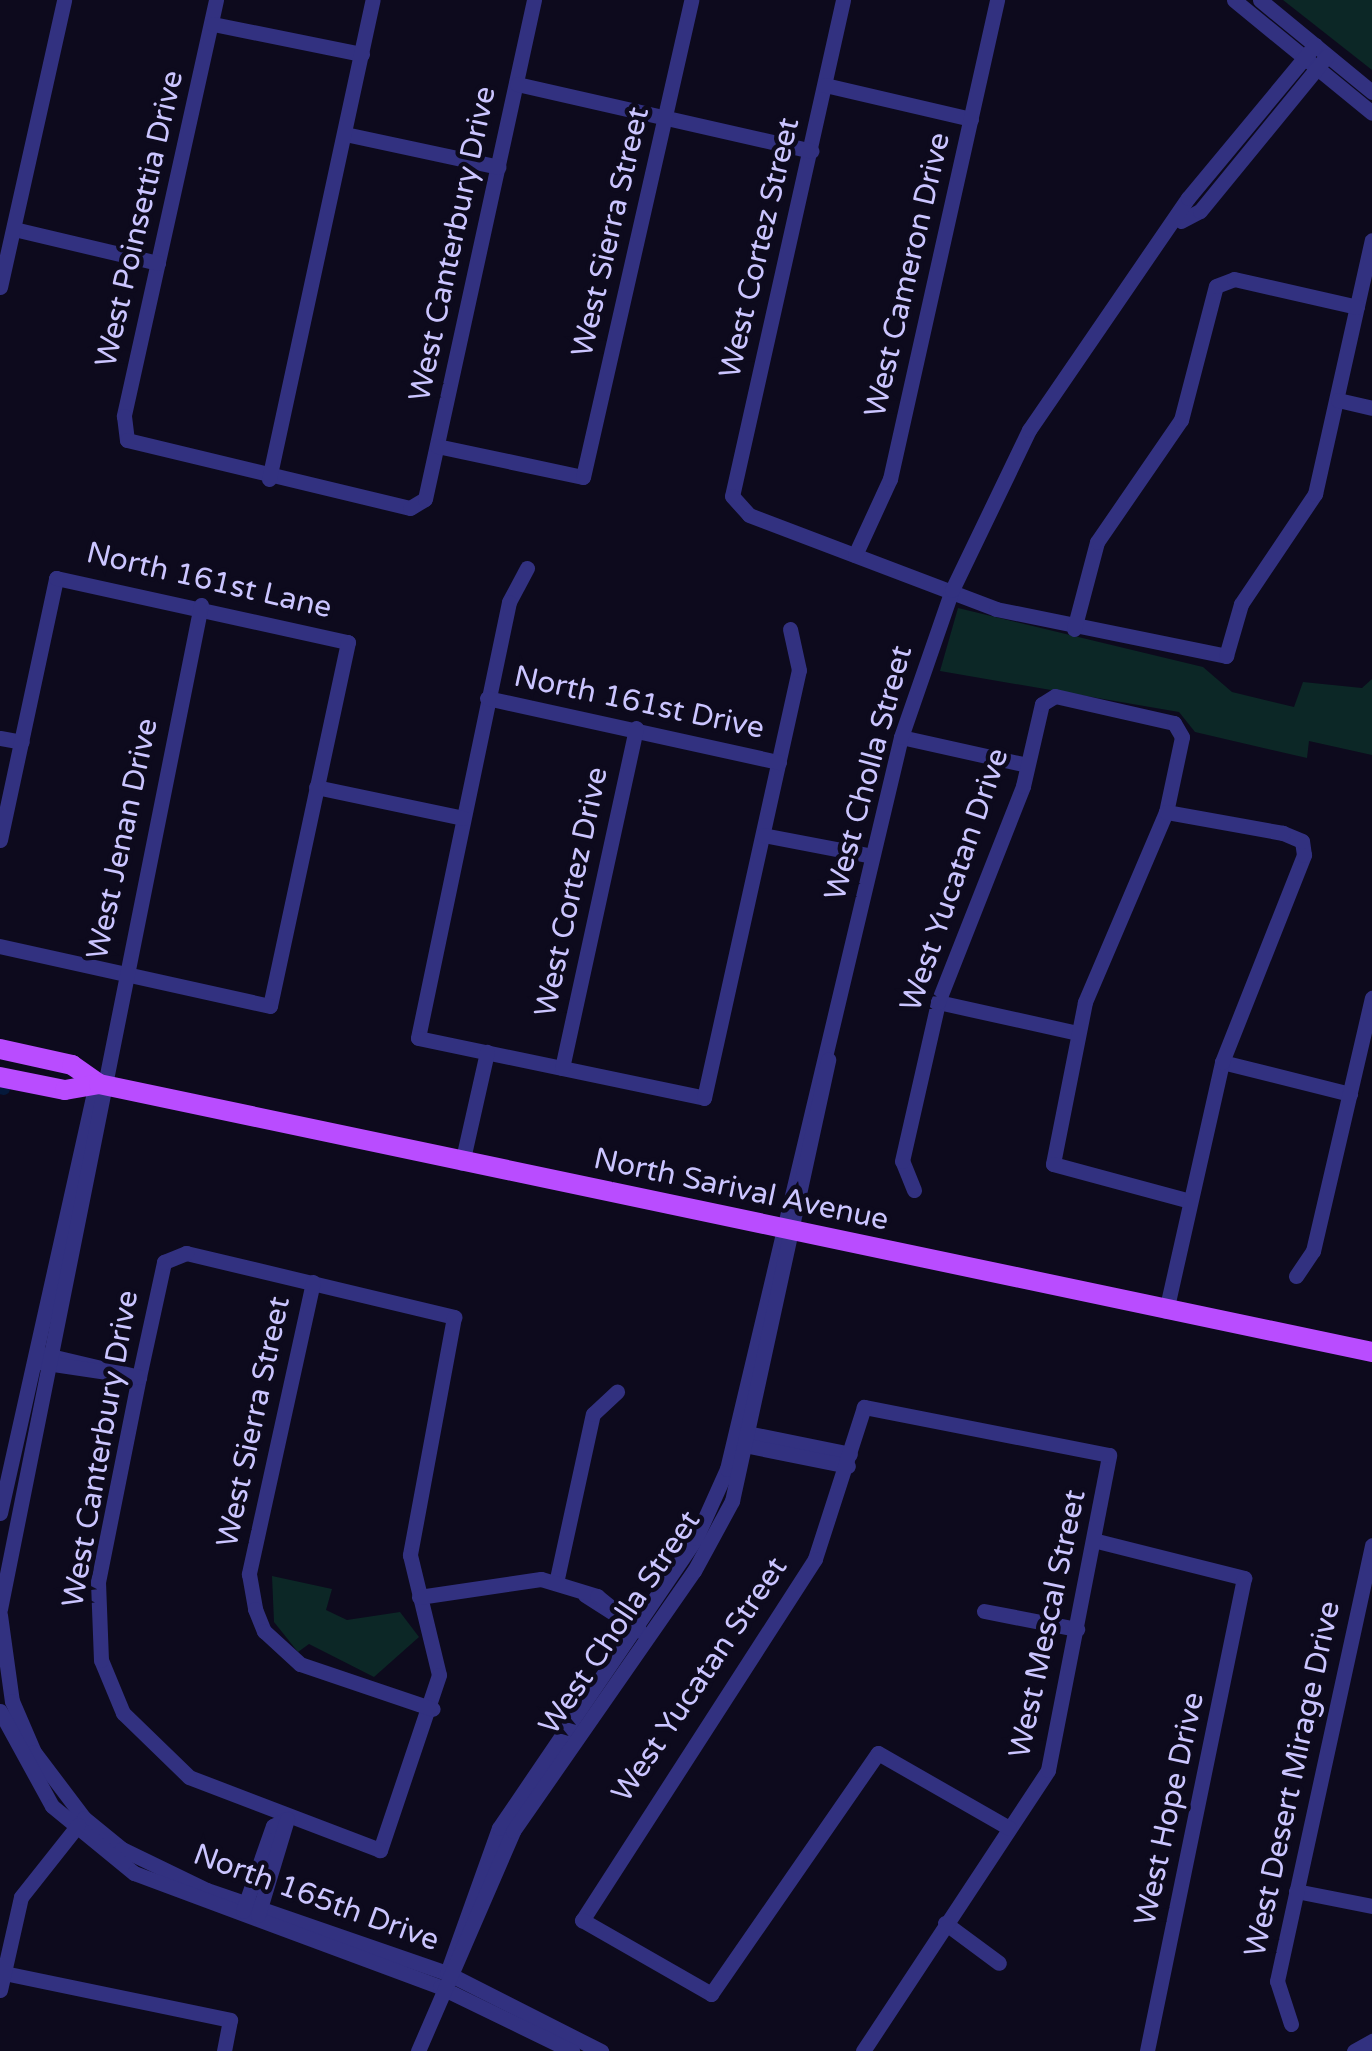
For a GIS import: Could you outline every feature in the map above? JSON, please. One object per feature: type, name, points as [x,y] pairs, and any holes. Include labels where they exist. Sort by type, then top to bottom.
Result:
[{"type":"main road","name":"North Sarival Avenue","points":[[0,1049],[72,1065],[99,1084]]},
{"type":"main road","name":"North Sarival Avenue","points":[[0,1077],[65,1090],[99,1084],[1372,1352]]},
{"type":"street","points":[[0,287],[64,0]]},
{"type":"street","name":"West Poinsettia Drive","points":[[216,0],[124,416],[132,448],[270,479]]},
{"type":"street","points":[[270,479],[374,0]]},
{"type":"street","name":"West Canterbury Drive","points":[[270,479],[410,508],[425,499],[534,0]]},
{"type":"street","name":"West Sierra Street","points":[[437,446],[583,477],[691,0]]},
{"type":"street","name":"West Cortez Street","points":[[844,0],[732,496],[737,508],[855,555]]},
{"type":"street","name":"West Cameron Drive","points":[[855,555],[890,479],[997,0]]},
{"type":"street","points":[[1234,0],[1372,92]]},
{"type":"street","points":[[1260,0],[1372,114]]},
{"type":"street","points":[[213,24],[362,54]]},
{"type":"street","name":"West Cholla Street","points":[[418,2051],[444,1980],[462,1959],[513,1831],[641,1632],[707,1520],[743,1439],[900,737],[952,590],[1029,430],[1180,221],[1200,211],[1316,56]]},
{"type":"street","points":[[517,84],[810,151]]},
{"type":"street","points":[[824,85],[970,119]]},
{"type":"street","points":[[345,134],[499,167]]},
{"type":"street","points":[[14,229],[158,263]]},
{"type":"street","points":[[855,555],[1074,629],[1226,656],[1240,604],[1315,494],[1372,240]]},
{"type":"street","points":[[1074,629],[1097,542],[1181,420],[1224,281],[1357,307]]},
{"type":"street","points":[[1338,400],[1372,408]]},
{"type":"street","points":[[527,568],[509,602],[418,1038],[704,1098],[799,670],[790,629]]},
{"type":"street","name":"North 161st Lane","points":[[22,742],[56,578],[201,605],[348,642],[316,787]]},
{"type":"street","name":"West Jenan Drive","points":[[33,1764],[12,1702],[0,1612],[43,1359],[201,605]]},
{"type":"street","name":"West Yucatan Drive","points":[[914,1190],[902,1161],[938,1002],[1027,766],[1042,704],[1055,696],[1174,723],[1182,737],[1166,812]]},
{"type":"street","name":"North 161st Drive","points":[[487,698],[779,762]]},
{"type":"street","name":"West Cortez Drive","points":[[562,1068],[636,728]]},
{"type":"street","points":[[900,737],[1027,766]]},
{"type":"street","points":[[0,738],[22,742],[0,840]]},
{"type":"street","points":[[0,946],[270,1006],[316,787],[464,818]]},
{"type":"street","points":[[1166,1311],[1222,1062],[1302,841],[1166,812],[1078,1033],[1053,1164],[1190,1201]]},
{"type":"street","points":[[763,834],[872,856]]},
{"type":"street","points":[[1296,1276],[1313,1250],[1372,1000]]},
{"type":"street","points":[[938,1002],[1078,1033]]},
{"type":"street","points":[[462,1163],[486,1052]]},
{"type":"street","points":[[1222,1062],[1350,1094]]},
{"type":"street","name":"West Canterbury Drive","points":[[287,1819],[189,1778],[123,1713],[95,1619],[138,1377],[164,1262],[174,1255],[313,1282]]},
{"type":"street","points":[[251,1913],[274,1826],[287,1819],[380,1850],[433,1709],[439,1675],[420,1597],[411,1534],[454,1318],[313,1282]]},
{"type":"street","name":"West Sierra Street","points":[[313,1282],[248,1574],[264,1631],[300,1664],[433,1709]]},
{"type":"street","points":[[43,1359],[138,1377]]},
{"type":"street","name":"West Jenan Drive","points":[[0,1513],[43,1359]]},
{"type":"street","points":[[556,1583],[594,1414],[616,1392]]},
{"type":"street","name":"West Mescal Street","points":[[863,2051],[1048,1770],[1098,1541],[1109,1455],[864,1407]]},
{"type":"street","name":"West Yucatan Street","points":[[864,1407],[824,1543],[768,1640],[628,1836],[582,1920],[711,1994],[878,1754],[1009,1828]]},
{"type":"street","points":[[743,1439],[849,1460]]},
{"type":"street","name":"West Hope Drive","points":[[1098,1541],[1244,1578],[1147,2051]]},
{"type":"street","name":"West Desert Mirage Drive","points":[[1291,2024],[1277,1982],[1372,1545]]},
{"type":"street","points":[[420,1597],[512,1578],[556,1583],[584,1594],[641,1632]]},
{"type":"street","points":[[984,1611],[1077,1629]]},
{"type":"street","points":[[0,1711],[33,1764]]},
{"type":"street","name":"North 165th Drive","points":[[33,1764],[79,1824],[180,1894],[251,1913],[444,1980],[601,2051]]},
{"type":"street","points":[[0,1990],[21,1897],[79,1824]]},
{"type":"street","name":"North 165th Drive","points":[[79,1824],[140,1860],[251,1913]]},
{"type":"street","points":[[1296,1891],[1372,1906]]},
{"type":"street","points":[[945,1923],[999,1963]]},
{"type":"street","points":[[4,1973],[230,2020],[224,2051]]},
{"type":"street","name":"North 165th Drive","points":[[444,1980],[572,2051]]},
{"type":"street","points":[[1354,2051],[1372,2042]]},
{"type":"green space","points":[[1283,0],[1372,0],[1372,70]]},
{"type":"green space","points":[[958,608],[1203,667],[1232,692],[1294,707],[1303,682],[1362,688],[1372,679],[1372,755],[1309,741],[1307,758],[1195,732],[1179,712],[940,671]]},
{"type":"green space","points":[[272,1576],[332,1589],[326,1610],[347,1620],[400,1612],[419,1637],[374,1677],[309,1644],[298,1652],[274,1622]]},
{"type":"waterway","points":[[0,1088],[4,1089]]}]
